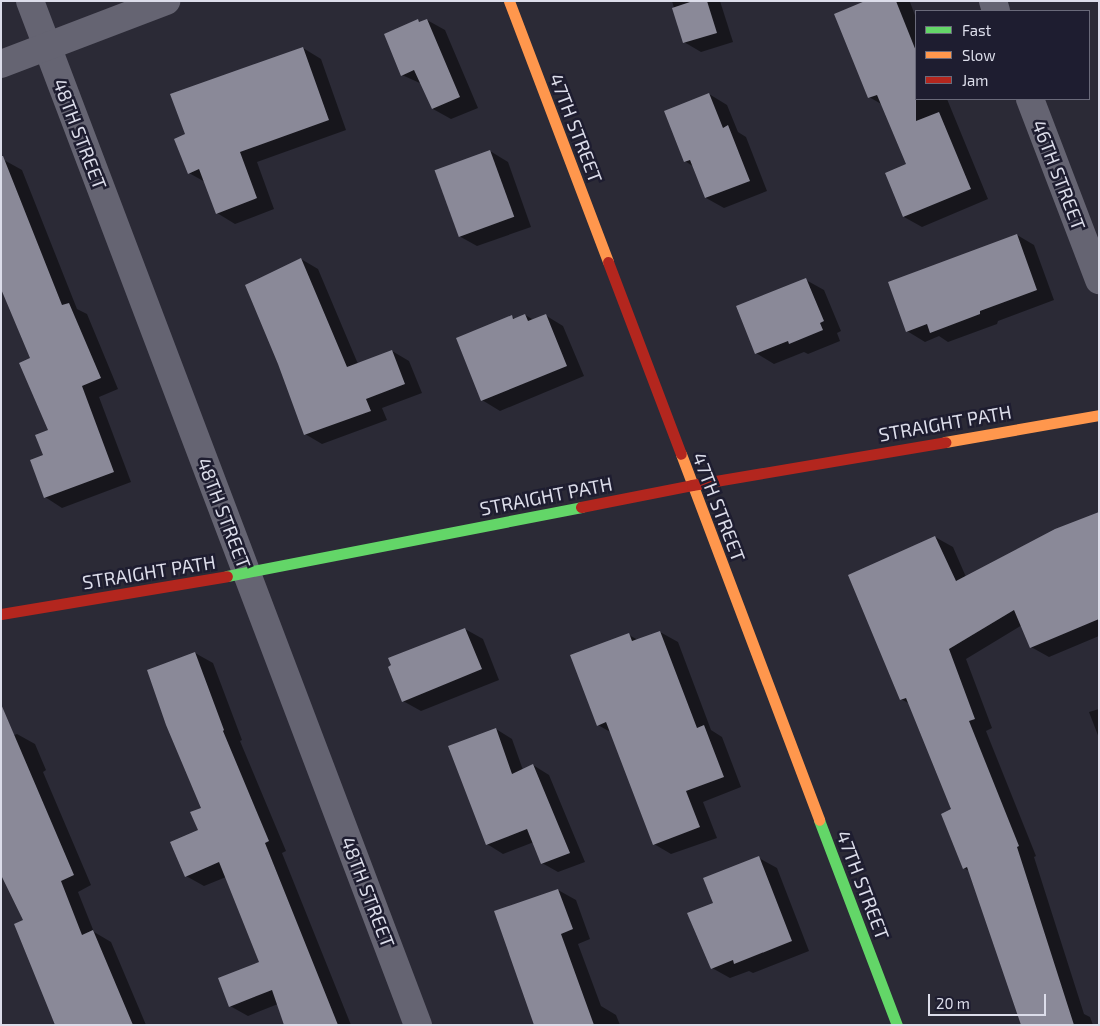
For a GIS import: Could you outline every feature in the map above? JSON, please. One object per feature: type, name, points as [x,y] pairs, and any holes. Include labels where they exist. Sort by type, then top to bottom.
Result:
[{"type":"main road","name":"47TH STREET","points":[[509,1],[897,1025]]},
{"type":"main road","name":"STRAIGHT PATH","points":[[1,614],[247,573],[692,485],[1099,414]]},
{"type":"street","name":"48TH STREET","points":[[30,1],[418,1025]]},
{"type":"street","points":[[1,64],[166,1]]},
{"type":"street","name":"46TH STREET","points":[[1030,100],[1099,280]]},
{"type":"building","points":[[693,1],[707,1],[717,33],[683,43],[672,8]]},
{"type":"building","points":[[865,1],[896,1],[915,48],[916,121],[939,112],[971,189],[903,217],[885,173],[906,164],[877,95],[868,98],[834,14]]},
{"type":"building","points":[[418,19],[419,22],[427,19],[460,97],[432,109],[414,70],[401,76],[384,34]]},
{"type":"building","points":[[303,47],[329,120],[240,152],[257,198],[216,214],[199,169],[188,174],[174,139],[185,134],[170,94]]},
{"type":"building","points":[[709,93],[723,128],[728,125],[750,181],[705,198],[690,160],[684,162],[664,111]]},
{"type":"building","points":[[490,150],[514,217],[459,237],[435,170]]},
{"type":"building","points":[[1,156],[3,156],[62,305],[69,303],[101,378],[82,386],[114,472],[44,498],[30,460],[43,455],[35,435],[48,430],[19,363],[30,358],[1,289]]},
{"type":"building","points":[[1017,234],[1037,290],[980,311],[980,314],[930,333],[927,324],[906,332],[888,282]]},
{"type":"building","points":[[301,258],[347,367],[392,350],[405,384],[366,399],[371,411],[304,435],[278,364],[245,285]]},
{"type":"building","points":[[806,278],[824,321],[820,323],[823,330],[789,344],[788,341],[755,354],[736,306]]},
{"type":"building","points":[[525,314],[528,321],[546,314],[567,366],[481,401],[456,338],[512,315],[513,319]]},
{"type":"building","points":[[1099,512],[1099,619],[1030,648],[1014,610],[949,649],[975,719],[969,721],[1019,846],[1017,847],[1074,1025],[1021,1025],[967,867],[963,869],[941,814],[951,809],[906,698],[900,700],[848,575],[935,536],[956,581],[1055,529]]},
{"type":"building","points":[[465,628],[482,669],[402,702],[388,667],[391,665],[388,658]]},
{"type":"building","points":[[660,631],[697,728],[704,725],[724,777],[686,791],[700,827],[653,845],[606,722],[597,726],[570,655],[629,633],[632,641]]},
{"type":"building","points":[[195,652],[223,731],[269,841],[265,843],[338,1025],[284,1025],[272,990],[229,1007],[218,978],[259,962],[219,862],[185,877],[170,842],[198,830],[190,812],[201,808],[166,725],[147,670]]},
{"type":"building","points":[[1,704],[74,875],[61,881],[82,935],[93,930],[133,1025],[55,1025],[14,924],[23,920],[1,875]]},
{"type":"building","points":[[496,728],[512,774],[533,764],[570,853],[541,864],[527,829],[486,845],[448,746]]},
{"type":"building","points":[[759,856],[792,941],[734,964],[733,960],[711,969],[687,913],[713,903],[703,878]]},
{"type":"building","points":[[558,889],[573,929],[561,934],[594,1025],[534,1025],[494,911]]},
{"type":"traffic: fast","points":[[227,576],[581,507]]},
{"type":"traffic: fast","points":[[819,820],[897,1025]]},
{"type":"traffic: slow","points":[[509,1],[608,262]]},
{"type":"traffic: slow","points":[[945,442],[1099,415]]},
{"type":"traffic: slow","points":[[681,454],[819,820]]},
{"type":"traffic: jam","points":[[608,262],[681,454]]},
{"type":"traffic: jam","points":[[581,507],[692,485],[945,442]]},
{"type":"traffic: jam","points":[[1,614],[227,576]]}]
